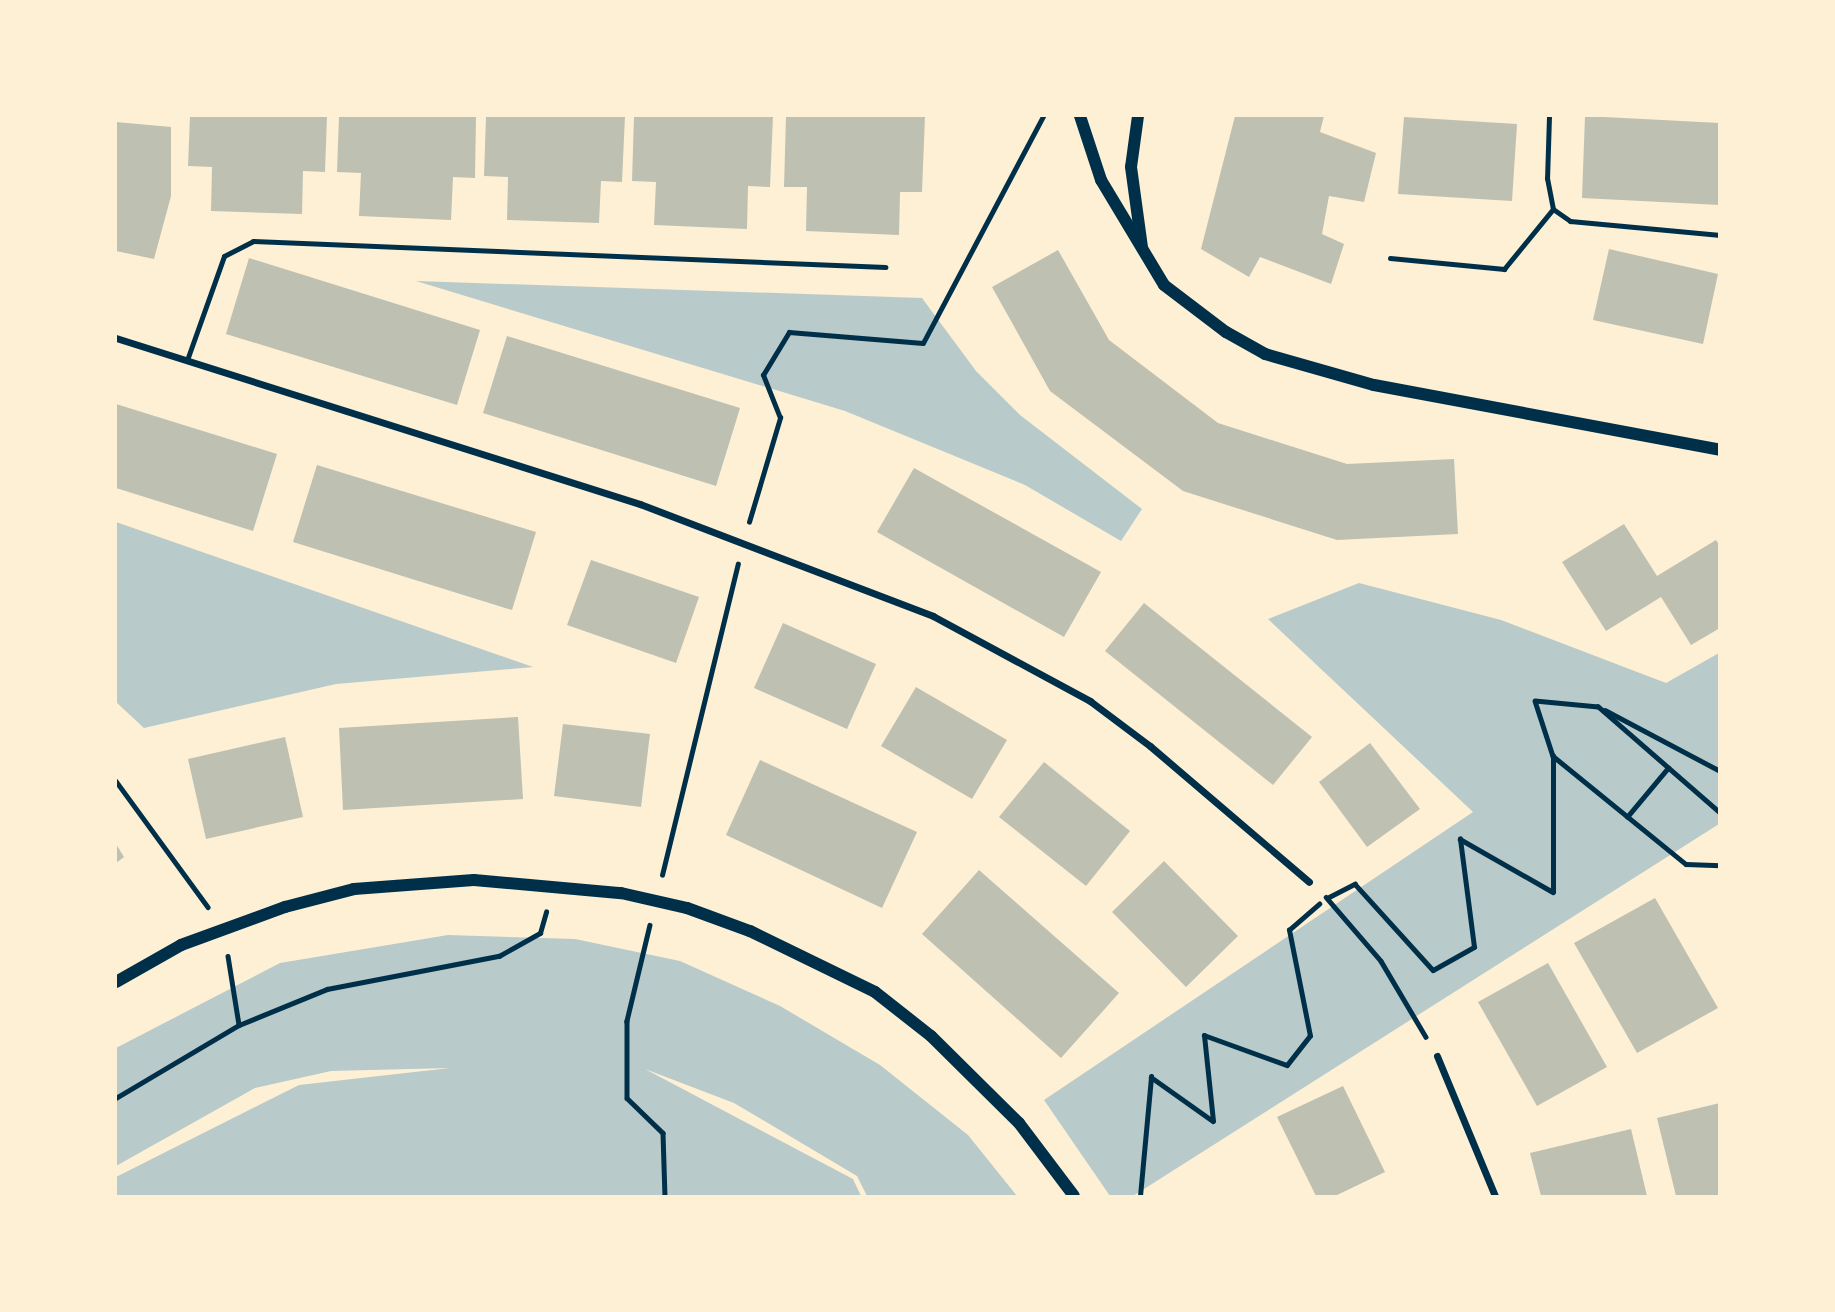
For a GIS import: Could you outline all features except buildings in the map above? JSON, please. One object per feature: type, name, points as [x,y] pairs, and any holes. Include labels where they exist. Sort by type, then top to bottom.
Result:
[{"type":"street","points":[[1080,116],[1101,180],[1164,285],[1226,332],[1265,354],[1374,385],[1720,450]]},
{"type":"street","points":[[1138,116],[1131,167],[1143,254]]},
{"type":"street","points":[[116,338],[627,500],[933,616],[1090,702],[1150,746],[1309,882]]},
{"type":"street","points":[[116,982],[181,945],[223,929],[285,907],[366,887],[474,880],[555,885],[655,901],[750,931],[875,992],[932,1036],[1019,1123],[1074,1196]]},
{"type":"street","points":[[1437,1056],[1494,1196]]},
{"type":"lane","points":[[1549,116],[1547,178],[1553,209],[1570,221],[1720,235]]},
{"type":"lane","points":[[1390,258],[1504,269],[1553,209]]},
{"type":"lane","points":[[187,360],[224,256],[253,241],[885,267]]},
{"type":"path","points":[[665,1196],[663,1133],[627,1098],[627,1021],[743,542],[780,418],[763,375],[789,332],[923,343],[1043,116]]},
{"type":"path","points":[[1140,1196],[1151,1077],[1213,1121],[1204,1035],[1287,1065],[1310,1036],[1289,930],[1327,898],[1355,884],[1433,970],[1474,947],[1460,839],[1553,892],[1553,756],[1535,701],[1598,706],[1720,771]]},
{"type":"path","points":[[1598,706],[1720,813]]},
{"type":"path","points":[[1553,756],[1686,864],[1720,865]]},
{"type":"path","points":[[1627,817],[1668,768]]},
{"type":"path","points":[[116,781],[223,929],[239,1025]]},
{"type":"path","points":[[1309,882],[1327,898],[1381,961],[1437,1056]]},
{"type":"path","points":[[116,1098],[239,1025],[327,989],[499,956],[540,933],[555,885]]},
{"type":"shaded area","points":[[416,281],[922,298],[976,371],[1020,415],[1142,509],[1121,541],[1025,485],[845,411]]},
{"type":"shaded area","points":[[116,522],[533,667],[336,684],[144,728],[116,702]]},
{"type":"shaded area","points":[[1359,583],[1501,620],[1666,683],[1719,653],[1719,824],[1133,1196],[1110,1196],[1044,1100],[1473,812],[1268,619]]},
{"type":"shaded area","points":[[448,935],[575,939],[680,961],[780,1006],[880,1065],[968,1135],[1017,1196],[867,1196],[857,1176],[734,1103],[645,1069],[853,1179],[861,1196],[116,1196],[116,1177],[299,1085],[450,1068],[331,1071],[255,1088],[116,1166],[116,1048],[280,963]]}]
